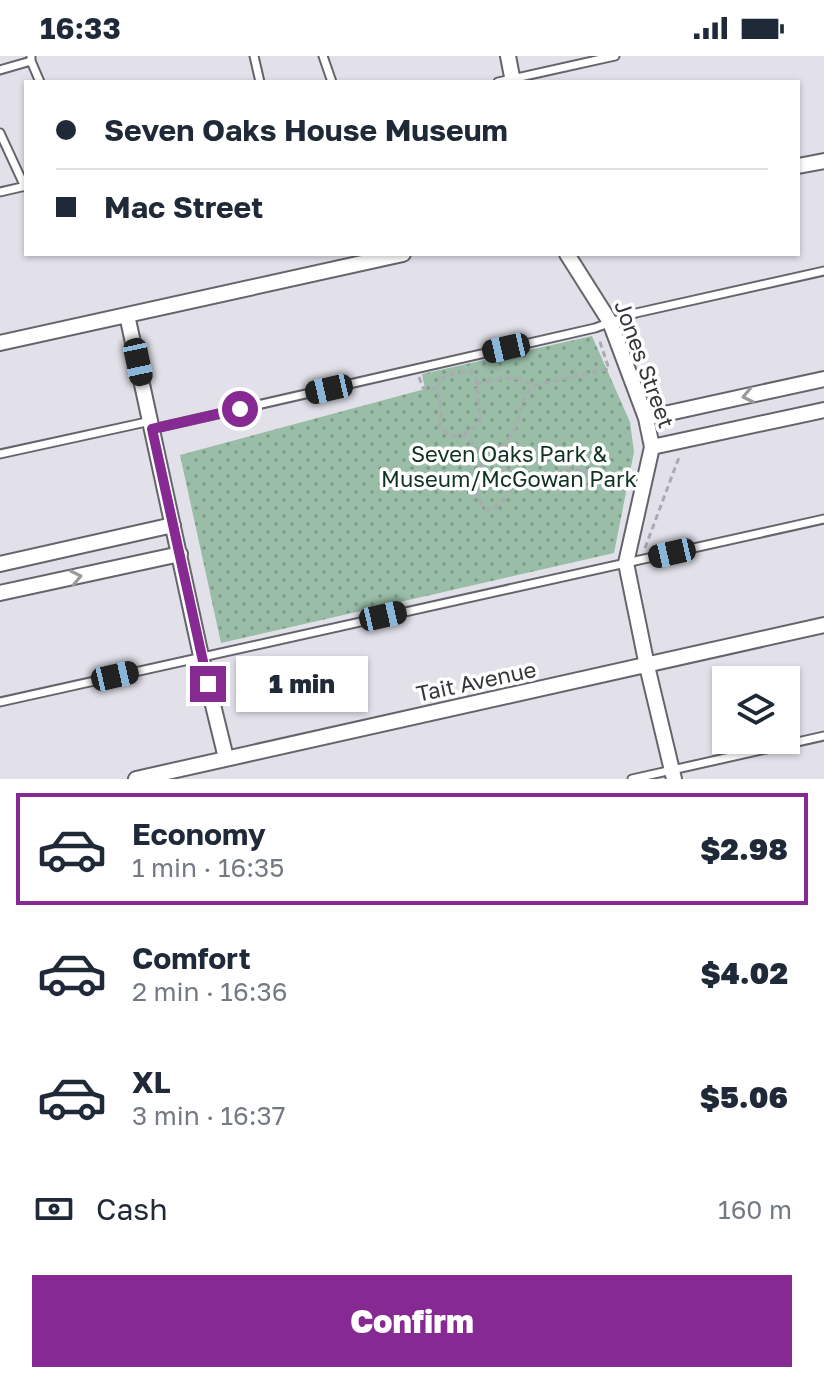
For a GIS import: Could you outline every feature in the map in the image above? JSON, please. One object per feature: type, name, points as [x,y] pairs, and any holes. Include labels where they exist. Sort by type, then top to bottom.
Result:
[{"type":"street","points":[[508,56],[508,80]]},
{"type":"street","points":[[800,166],[824,161]]},
{"type":"street","points":[[0,343],[394,256]]},
{"type":"street","name":"Jones Street","points":[[568,256],[610,322],[646,418],[652,447],[634,561],[647,666],[673,775]]},
{"type":"street","points":[[127,315],[226,758]]},
{"type":"street","points":[[646,418],[824,379]]},
{"type":"street","points":[[652,447],[824,410]]},
{"type":"street","points":[[0,564],[173,525]]},
{"type":"street","points":[[0,593],[180,554]]},
{"type":"street","name":"Tait Avenue","points":[[136,779],[824,625]]},
{"type":"lane","points":[[254,56],[260,80]]},
{"type":"lane","points":[[323,56],[331,80]]},
{"type":"lane","points":[[512,80],[615,56]]},
{"type":"lane","points":[[0,70],[31,58],[39,80]]},
{"type":"lane","points":[[0,133],[24,184]]},
{"type":"lane","points":[[0,192],[24,186]]},
{"type":"lane","points":[[0,454],[417,369],[595,328],[636,313],[824,271]]},
{"type":"lane","points":[[0,702],[824,519]]},
{"type":"lane","points":[[632,779],[673,775],[824,736]]},
{"type":"path","points":[[495,452],[507,467],[509,487],[498,507],[487,510],[482,505],[475,484],[482,460],[504,445],[515,430],[524,394],[534,387],[609,369],[595,328]]},
{"type":"path","points":[[417,369],[423,388],[436,389]]},
{"type":"path","points":[[470,371],[476,377],[477,405],[481,417],[479,424],[463,435],[450,436],[439,426],[443,413],[436,389],[440,379],[470,371]]},
{"type":"path","points":[[476,384],[511,377],[527,381],[534,387]]},
{"type":"path","points":[[463,435],[488,457]]},
{"type":"path","points":[[634,561],[681,456]]},
{"type":"path","points":[[509,487],[571,469],[607,476],[642,478],[648,465]]},
{"type":"green space","name":"Seven Oaks Park & Museum/McGowan Park","points":[[592,336],[630,422],[634,452],[614,553],[221,643],[180,455],[425,389],[422,374]]},
{"type":"route","points":[[208,684],[152,429],[240,409]]}]
